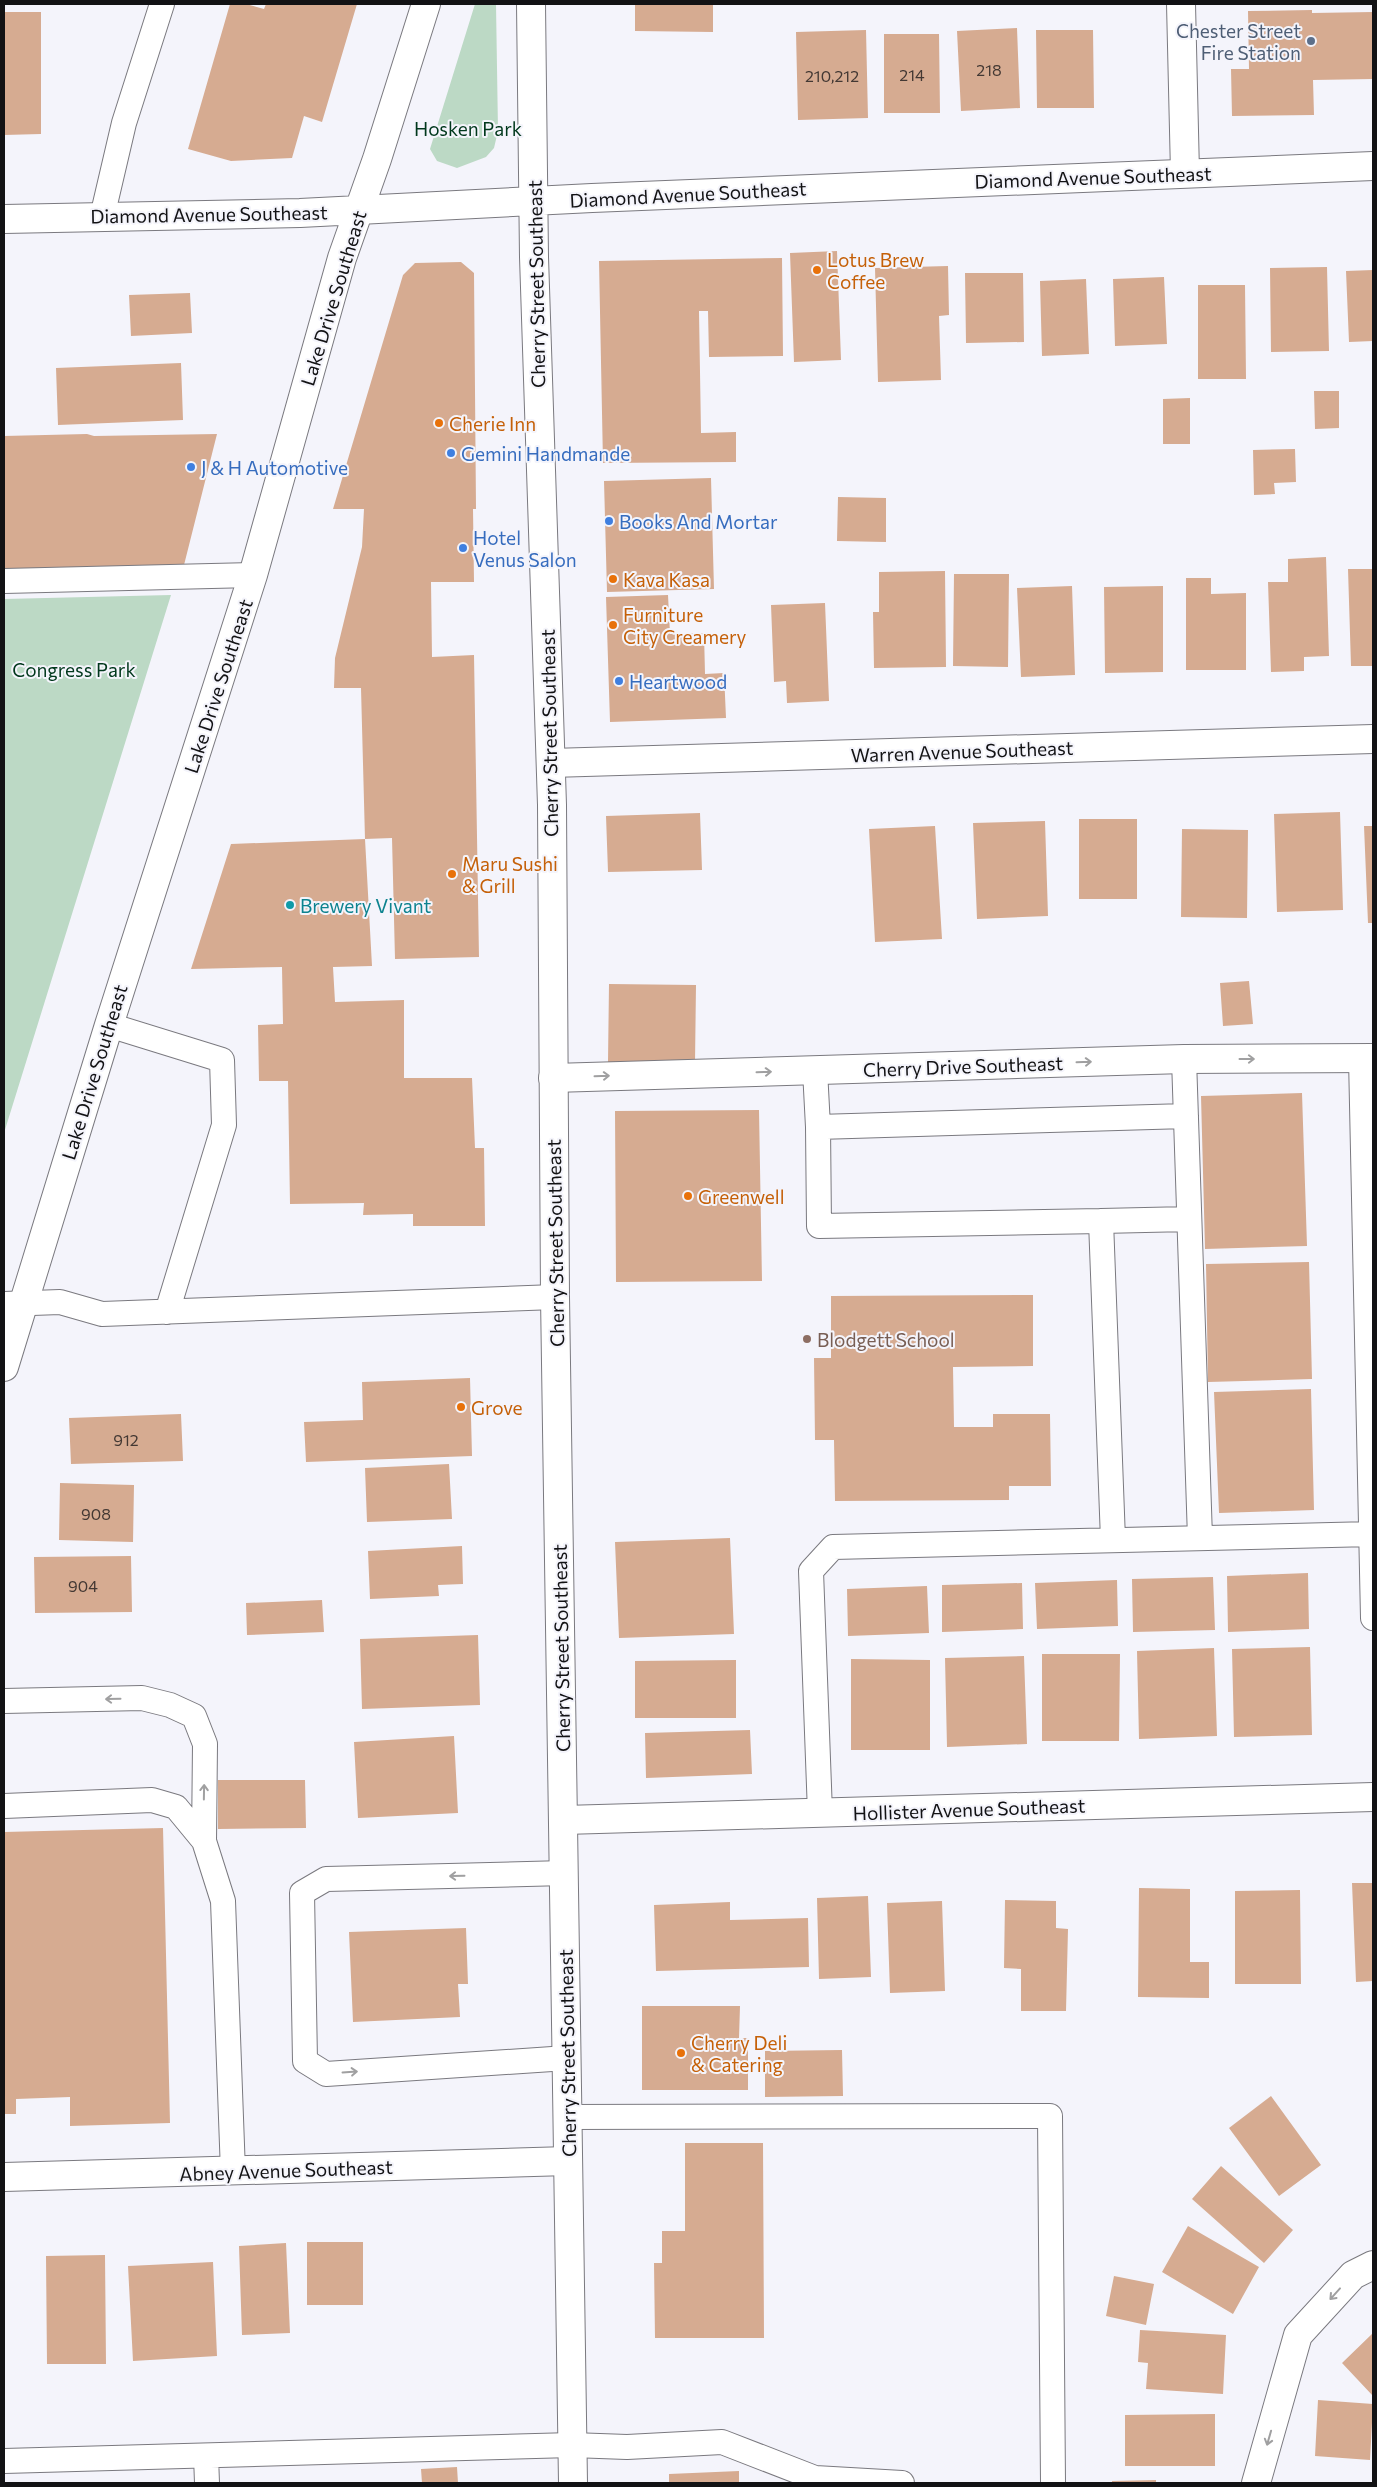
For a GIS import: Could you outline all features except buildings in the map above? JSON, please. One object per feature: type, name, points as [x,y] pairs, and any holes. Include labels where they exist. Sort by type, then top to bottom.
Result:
[{"type":"street","name":"Lake Drive Southeast","points":[[4,1367],[13,1304],[109,1025],[253,575],[342,258],[360,210],[426,4]]},
{"type":"street","name":"Cherry Street Southeast","points":[[531,4],[533,201],[551,764],[555,1297],[573,2483]]},
{"type":"street","points":[[1181,4],[1185,173]]},
{"type":"street","name":"Diamond Avenue Southeast","points":[[4,220],[360,210],[1373,166]]},
{"type":"street","name":"Warren Avenue Southeast","points":[[551,764],[1373,739]]},
{"type":"street","name":"Cherry Drive Southeast","points":[[553,1078],[1184,1059],[1367,1058]]},
{"type":"street","name":"Hollister Avenue Southeast","points":[[564,1820],[1373,1797]]},
{"type":"street","name":"Abney Avenue Southeast","points":[[4,2177],[568,2161]]},
{"type":"street","points":[[1256,2483],[1298,2335],[1352,2275],[1373,2265]]},
{"type":"lane","points":[[102,217],[124,122],[162,4]]},
{"type":"lane","points":[[4,581],[253,575]]},
{"type":"lane","points":[[109,1025],[222,1060],[224,1125],[167,1312]]},
{"type":"lane","points":[[1367,1058],[1373,1618]]},
{"type":"lane","points":[[1184,1059],[1200,1538]]},
{"type":"lane","points":[[815,1070],[818,1127],[819,1226],[1189,1219]]},
{"type":"lane","points":[[818,1127],[1186,1116]]},
{"type":"lane","points":[[1101,1221],[1113,1540]]},
{"type":"lane","points":[[13,1304],[60,1302],[102,1314],[555,1297]]},
{"type":"lane","points":[[820,1813],[811,1570],[833,1547],[1372,1534]]},
{"type":"lane","points":[[4,1701],[142,1698],[170,1705],[194,1716],[205,1744],[204,1841],[223,1901],[233,2172]]},
{"type":"lane","points":[[4,1806],[152,1800],[176,1807],[204,1841]]},
{"type":"lane","points":[[565,1873],[326,1879],[302,1893],[305,2062],[326,2074],[567,2058]]},
{"type":"lane","points":[[567,2117],[1050,2116],[1053,2483]]},
{"type":"lane","points":[[4,2461],[572,2445],[627,2447],[722,2442],[815,2478],[902,2483]]},
{"type":"lane","points":[[206,2456],[207,2483]]},
{"type":"green space","name":"Hosken Park","points":[[475,4],[496,4],[498,131],[494,148],[486,157],[457,168],[437,161],[430,149]]},
{"type":"green space","name":"Congress Park","points":[[171,595],[4,1133],[4,599]]},
{"type":"place","name":"Chester Street Fire Station","points":[[1311,41]]},
{"type":"place","name":"Lotus Brew Coffee","points":[[817,270]]},
{"type":"place","name":"Cherie Inn","points":[[439,423]]},
{"type":"place","name":"Gemini Handmande","points":[[451,453]]},
{"type":"place","name":"J & H Automotive","points":[[191,467]]},
{"type":"place","name":"Books And Mortar","points":[[609,521]]},
{"type":"place","name":"Hotel Venus Salon","points":[[463,548]]},
{"type":"place","name":"Kava Kasa","points":[[613,579]]},
{"type":"place","name":"Furniture City Creamery","points":[[613,625]]},
{"type":"place","name":"Heartwood","points":[[619,681]]},
{"type":"place","name":"Maru Sushi & Grill","points":[[452,874]]},
{"type":"place","name":"Brewery Vivant","points":[[290,905]]},
{"type":"place","name":"Greenwell","points":[[688,1196]]},
{"type":"place","name":"Blodgett School","points":[[807,1339]]},
{"type":"place","name":"Grove","points":[[461,1407]]},
{"type":"place","name":"Cherry Deli & Catering","points":[[681,2053]]}]
